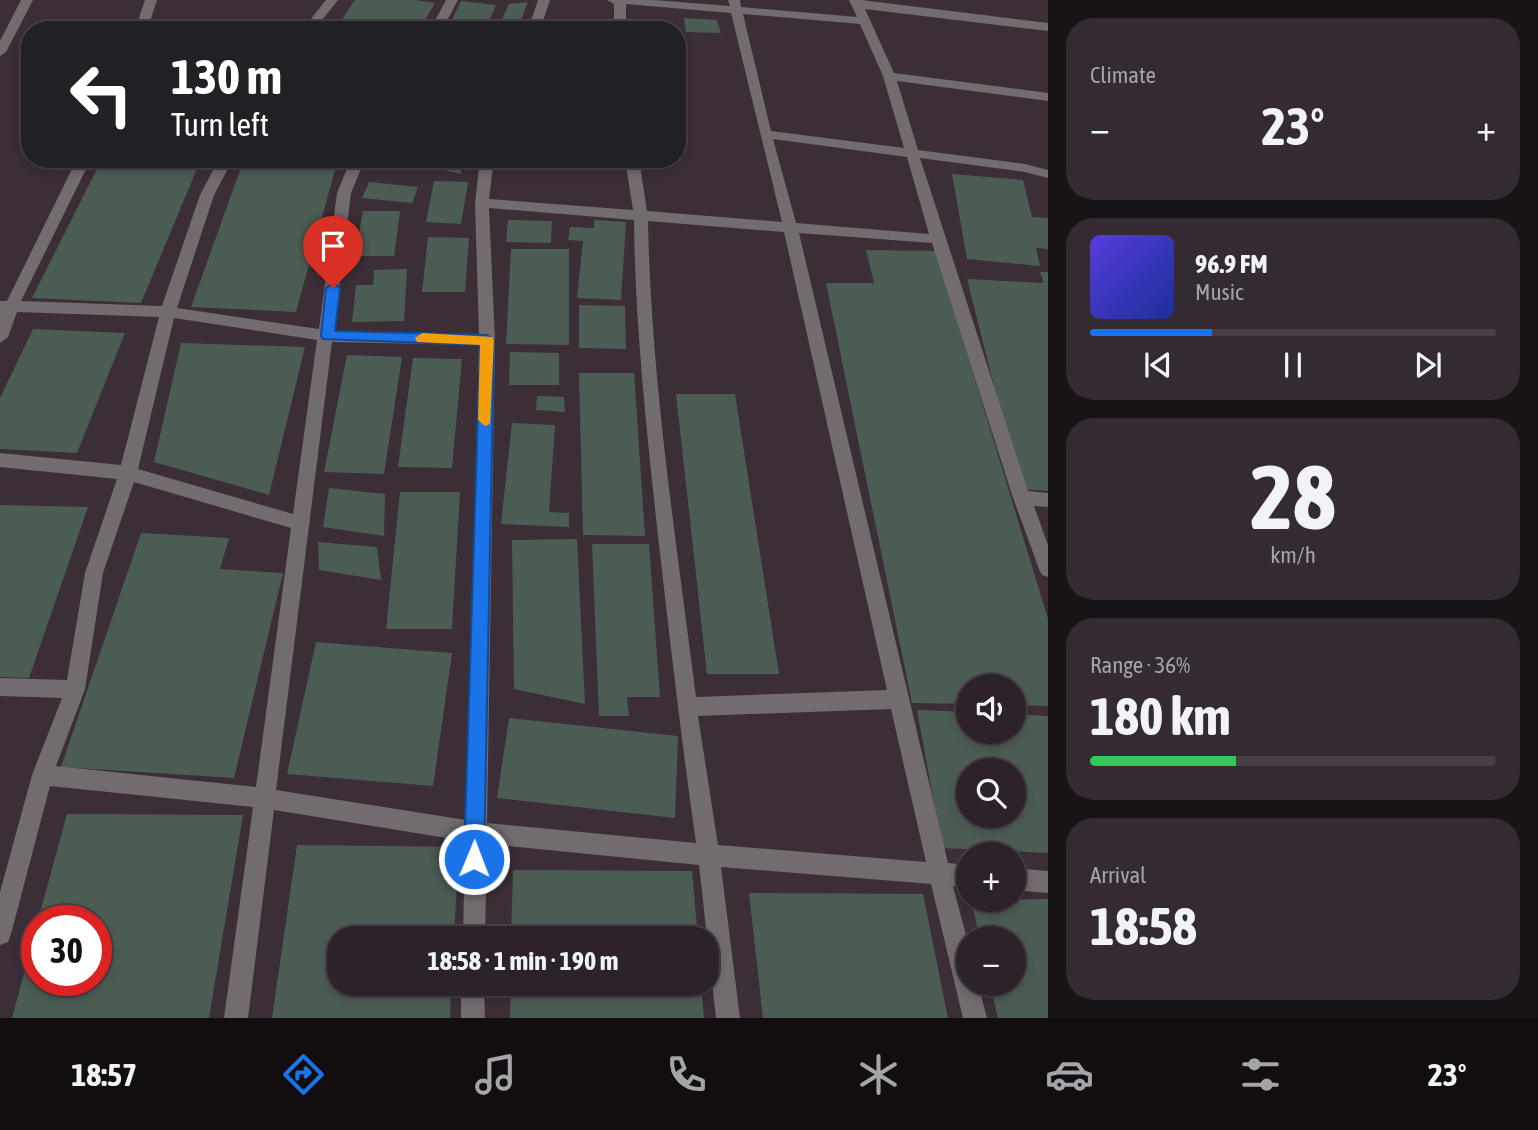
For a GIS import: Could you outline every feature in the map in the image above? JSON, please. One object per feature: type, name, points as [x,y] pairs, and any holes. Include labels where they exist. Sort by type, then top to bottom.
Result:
[{"type":"street","points":[[0,52],[27,0]]},
{"type":"street","points":[[144,21],[151,0]]},
{"type":"street","points":[[315,21],[332,0]]},
{"type":"street","points":[[441,21],[452,0]]},
{"type":"street","points":[[537,21],[544,0]]},
{"type":"street","points":[[612,0],[734,6],[864,21]]},
{"type":"street","points":[[620,0],[620,21]]},
{"type":"street","points":[[856,3],[888,76],[915,154],[938,239],[1022,498],[1048,569]]},
{"type":"street","points":[[856,3],[1048,27]]},
{"type":"street","points":[[734,6],[792,230],[898,699],[975,1018]]},
{"type":"street","points":[[888,76],[1048,97]]},
{"type":"street","points":[[765,134],[1025,168],[1048,174]]},
{"type":"street","points":[[0,337],[6,306],[79,168]]},
{"type":"street","points":[[0,934],[42,775],[75,689],[94,573],[128,473],[168,312],[207,195],[221,168]]},
{"type":"street","points":[[236,1018],[263,797],[328,336],[344,193],[354,168]]},
{"type":"street","points":[[474,926],[487,340],[482,204],[486,168]]},
{"type":"street","points":[[633,168],[641,215],[642,286],[656,443],[728,1018]]},
{"type":"street","points":[[482,204],[641,215],[792,230],[938,239]]},
{"type":"street","points":[[6,306],[168,312],[328,336],[487,340]]},
{"type":"street","points":[[0,460],[128,473],[301,524]]},
{"type":"street","points":[[1022,498],[1048,500]]},
{"type":"street","points":[[0,687],[75,689]]},
{"type":"street","points":[[687,706],[898,699]]},
{"type":"street","points":[[42,775],[263,797],[474,832],[709,855],[956,875]]},
{"type":"street","points":[[1026,880],[1048,882]]},
{"type":"street","points":[[473,996],[473,1018]]},
{"type":"building","points":[[355,0],[415,0],[435,3],[424,21],[341,21]]},
{"type":"building","points":[[461,1],[496,5],[489,21],[451,21]]},
{"type":"building","points":[[528,2],[521,21],[501,21],[509,4]]},
{"type":"building","points":[[684,18],[717,20],[721,33],[686,32]]},
{"type":"building","points":[[97,168],[197,168],[141,303],[32,298]]},
{"type":"building","points":[[241,168],[336,168],[296,312],[191,307]]},
{"type":"building","points":[[436,168],[461,168],[461,174]]},
{"type":"building","points":[[952,174],[1023,180],[1032,217],[1048,218],[1048,249],[1036,248],[1040,266],[967,259]]},
{"type":"building","points":[[434,181],[468,182],[461,224],[426,222]]},
{"type":"building","points":[[369,182],[418,187],[412,203],[362,198]]},
{"type":"building","points":[[363,211],[400,211],[394,256],[355,256]]},
{"type":"building","points":[[508,220],[552,221],[551,243],[506,242]]},
{"type":"building","points":[[594,220],[626,222],[621,300],[577,298],[583,241],[568,240],[570,227],[594,228]]},
{"type":"building","points":[[428,237],[469,238],[465,292],[422,292]]},
{"type":"building","points":[[511,249],[569,249],[569,345],[506,344]]},
{"type":"building","points":[[866,250],[936,251],[1048,619],[1048,706],[1026,705],[1026,674],[956,674],[956,704],[912,703],[826,283],[874,283]]},
{"type":"building","points":[[407,269],[404,321],[352,322],[356,285],[373,285],[374,270]]},
{"type":"building","points":[[1040,272],[1048,272],[1048,491],[1020,489],[967,279],[1044,283]]},
{"type":"building","points":[[579,305],[625,306],[626,349],[579,348]]},
{"type":"building","points":[[33,329],[125,333],[77,453],[0,449],[0,398]]},
{"type":"building","points":[[181,343],[305,347],[269,495],[154,462]]},
{"type":"building","points":[[510,352],[559,353],[559,385],[509,385]]},
{"type":"building","points":[[347,355],[402,357],[384,474],[324,472]]},
{"type":"building","points":[[413,358],[462,359],[452,468],[398,467]]},
{"type":"building","points":[[579,373],[634,373],[645,536],[583,535]]},
{"type":"building","points":[[676,394],[735,394],[779,674],[707,674]]},
{"type":"building","points":[[537,396],[564,397],[565,412],[536,410]]},
{"type":"building","points":[[512,423],[555,425],[549,512],[569,513],[569,527],[501,524]]},
{"type":"building","points":[[329,488],[385,494],[384,536],[323,527]]},
{"type":"building","points":[[400,492],[460,492],[452,629],[386,629]]},
{"type":"building","points":[[0,505],[88,507],[29,678],[0,677]]},
{"type":"building","points":[[141,533],[229,538],[220,569],[283,573],[234,778],[61,767]]},
{"type":"building","points":[[577,539],[585,704],[514,689],[512,540]]},
{"type":"building","points":[[318,542],[377,547],[381,580],[319,570]]},
{"type":"building","points":[[592,544],[649,544],[660,697],[627,697],[629,716],[599,716]]},
{"type":"building","points":[[316,642],[452,653],[433,786],[287,774]]},
{"type":"building","points":[[917,710],[956,712],[956,744],[1026,744],[1026,715],[1048,716],[1048,853],[1026,852],[1026,842],[956,842],[956,849],[942,848]]},
{"type":"building","points":[[509,718],[678,736],[675,818],[497,798]]},
{"type":"building","points":[[67,814],[243,815],[209,1018],[12,1018],[21,985],[21,996],[112,996],[112,905],[42,905]]},
{"type":"building","points":[[297,845],[459,847],[455,926],[327,926],[327,996],[451,996],[450,1018],[272,1018]]},
{"type":"building","points":[[513,870],[692,871],[697,926],[511,926]]},
{"type":"building","points":[[749,893],[923,894],[948,1018],[763,1018]]},
{"type":"building","points":[[1026,899],[1048,899],[1048,1018],[998,1018],[993,996],[1026,996],[1026,926],[977,926],[974,912],[1026,912]]},
{"type":"building","points":[[511,996],[702,996],[704,1018],[510,1018]]},
{"type":"slow traffic","points":[[422,338],[487,340],[485,420]]},
{"type":"route","points":[[333,288],[328,336],[487,340],[474,859]]}]
